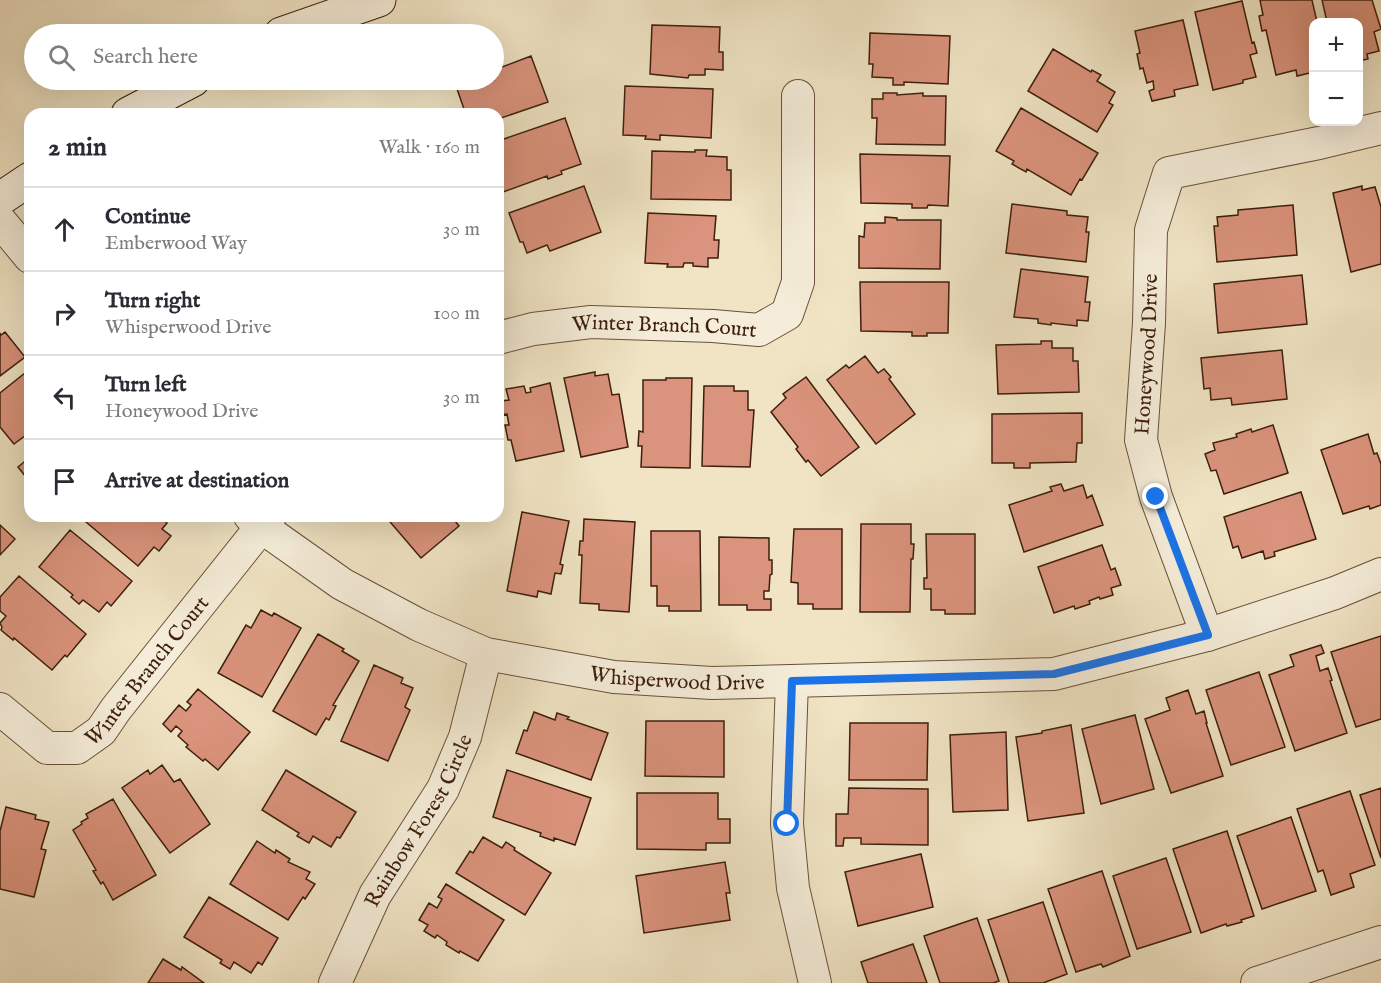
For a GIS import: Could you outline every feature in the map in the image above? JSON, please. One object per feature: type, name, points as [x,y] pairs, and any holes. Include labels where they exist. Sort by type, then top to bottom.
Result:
[{"type":"street","points":[[310,24],[379,0]]},
{"type":"street","points":[[139,108],[174,90]]},
{"type":"street","name":"Winter Branch Court","points":[[504,336],[533,329],[591,322],[713,326],[759,330],[787,314],[798,282],[798,96]]},
{"type":"street","name":"Honeywood Drive","points":[[1208,635],[1156,497],[1141,440],[1149,323],[1151,230],[1169,173],[1381,128]]},
{"type":"street","points":[[0,199],[24,183]]},
{"type":"street","points":[[0,221],[24,250]]},
{"type":"street","name":"Winter Branch Court","points":[[0,709],[47,748],[77,748],[101,731],[258,522]]},
{"type":"street","name":"Whisperwood Drive","points":[[264,522],[342,584],[419,624],[486,654],[614,677],[712,682],[1054,674],[1208,635],[1335,593],[1381,574]]},
{"type":"street","name":"Rainbow Forest Circle","points":[[335,983],[375,895],[443,789],[465,737],[486,654]]},
{"type":"street","points":[[792,681],[787,824],[794,888],[815,983]]},
{"type":"street","points":[[1257,983],[1381,942]]},
{"type":"building","points":[[1260,0],[1312,0],[1316,18],[1309,18],[1309,73],[1297,76],[1296,70],[1276,75],[1266,30],[1262,31],[1259,16],[1263,15]]},
{"type":"building","points":[[1322,0],[1372,0],[1381,29],[1374,32],[1379,51],[1367,54],[1368,59],[1363,60],[1363,18],[1326,18]]},
{"type":"building","points":[[1242,1],[1252,43],[1254,42],[1257,53],[1250,55],[1256,77],[1243,80],[1243,83],[1213,90],[1195,12]]},
{"type":"building","points":[[1183,20],[1198,85],[1174,90],[1175,96],[1152,101],[1149,91],[1154,89],[1153,81],[1147,83],[1143,68],[1140,69],[1137,54],[1140,53],[1135,31]]},
{"type":"building","points":[[652,25],[720,27],[719,52],[723,52],[723,70],[705,69],[705,75],[689,75],[688,78],[650,74]]},
{"type":"building","points":[[870,33],[950,36],[948,84],[904,82],[904,85],[893,85],[893,78],[872,77],[873,64],[869,64]]},
{"type":"building","points":[[1053,49],[1091,72],[1092,70],[1101,75],[1097,81],[1115,92],[1109,103],[1113,105],[1097,132],[1028,91]]},
{"type":"building","points":[[531,56],[548,102],[504,117],[504,108],[464,108],[457,90],[504,90],[504,66]]},
{"type":"building","points":[[625,86],[713,89],[711,138],[660,135],[660,140],[645,139],[646,136],[623,135]]},
{"type":"building","points":[[883,93],[897,93],[897,95],[923,93],[923,96],[946,96],[945,145],[876,144],[877,118],[872,118],[872,99],[883,99]]},
{"type":"building","points":[[1021,108],[1098,153],[1071,195],[1027,169],[1026,172],[1012,164],[1014,161],[996,151]]},
{"type":"building","points":[[565,118],[581,164],[561,171],[562,174],[548,179],[547,176],[504,192],[504,139]]},
{"type":"building","points":[[695,150],[707,150],[706,156],[727,157],[727,170],[731,170],[731,200],[651,199],[652,151],[695,152]]},
{"type":"building","points":[[860,154],[950,156],[948,206],[928,205],[927,208],[912,208],[912,204],[861,203]]},
{"type":"building","points":[[584,186],[601,232],[550,251],[547,245],[527,253],[523,242],[520,242],[509,213]]},
{"type":"building","points":[[1362,186],[1362,190],[1375,187],[1381,207],[1381,264],[1351,272],[1333,193]]},
{"type":"building","points":[[1012,204],[1067,211],[1067,215],[1088,217],[1086,262],[1006,253]]},
{"type":"building","points":[[1293,205],[1297,255],[1217,262],[1214,226],[1218,226],[1217,217],[1238,215],[1238,210]]},
{"type":"building","points":[[648,213],[716,216],[714,240],[719,240],[718,258],[708,258],[708,267],[693,266],[693,263],[684,263],[683,267],[667,267],[668,264],[645,263]]},
{"type":"building","points":[[885,217],[897,218],[897,220],[941,220],[940,269],[859,268],[859,236],[864,237],[865,223],[885,223]]},
{"type":"building","points":[[1021,269],[1088,277],[1085,302],[1090,302],[1088,321],[1077,320],[1077,326],[1051,323],[1051,325],[1038,323],[1038,319],[1014,317]]},
{"type":"building","points":[[1302,275],[1307,324],[1218,333],[1214,284]]},
{"type":"building","points":[[860,282],[949,282],[948,333],[912,336],[912,332],[861,331]]},
{"type":"building","points":[[5,332],[24,358],[0,376],[0,333],[1,335]]},
{"type":"building","points":[[1041,341],[1052,341],[1052,348],[1073,348],[1073,361],[1078,361],[1079,392],[998,394],[996,345],[1041,344]]},
{"type":"building","points":[[1282,350],[1287,399],[1232,405],[1231,398],[1211,400],[1210,388],[1204,389],[1201,358]]},
{"type":"building","points":[[865,356],[878,373],[884,369],[891,377],[889,379],[915,414],[876,444],[827,380],[846,365],[849,368]]},
{"type":"building","points":[[595,372],[595,376],[608,374],[612,395],[619,394],[628,447],[581,457],[564,378]]},
{"type":"building","points":[[24,374],[24,436],[14,444],[0,427],[0,393]]},
{"type":"building","points":[[806,377],[859,447],[821,476],[808,460],[806,462],[796,449],[798,447],[771,412],[786,398],[783,394]]},
{"type":"building","points":[[666,378],[692,378],[690,468],[641,467],[642,446],[638,446],[639,431],[643,432],[643,380],[666,380]]},
{"type":"building","points":[[550,383],[564,451],[516,461],[505,425],[509,425],[507,414],[504,415],[504,401],[509,400],[506,389],[524,386],[526,393],[531,392],[530,388]]},
{"type":"building","points":[[704,386],[734,386],[734,391],[748,391],[748,410],[754,410],[750,467],[702,466]]},
{"type":"building","points":[[1082,413],[1082,443],[1077,443],[1076,462],[1030,463],[1030,468],[1014,468],[1014,463],[992,463],[992,414]]},
{"type":"building","points":[[1273,425],[1288,473],[1224,494],[1216,470],[1211,471],[1205,454],[1215,450],[1213,443],[1237,437],[1236,434],[1251,429],[1252,432]]},
{"type":"building","points":[[1368,434],[1374,454],[1377,453],[1381,464],[1381,505],[1343,514],[1321,450]]},
{"type":"building","points":[[24,462],[24,474],[18,467]]},
{"type":"building","points":[[1061,484],[1064,491],[1083,485],[1087,498],[1092,495],[1103,525],[1024,552],[1009,505],[1052,491],[1050,487]]},
{"type":"building","points":[[1301,492],[1316,539],[1274,552],[1275,556],[1265,559],[1263,551],[1242,558],[1238,546],[1233,548],[1224,517]]},
{"type":"building","points":[[522,512],[569,521],[560,564],[563,565],[561,574],[555,573],[551,594],[538,591],[537,597],[507,591]]},
{"type":"building","points":[[584,519],[635,522],[629,612],[599,610],[599,604],[580,603],[582,555],[579,555],[580,541],[583,541]]},
{"type":"building","points":[[86,522],[166,522],[162,529],[171,536],[159,551],[154,547],[138,566]]},
{"type":"building","points":[[390,522],[456,522],[459,526],[421,558]]},
{"type":"building","points":[[861,524],[911,524],[911,544],[914,544],[913,559],[911,559],[910,612],[860,612]]},
{"type":"building","points":[[0,525],[15,539],[0,555]]},
{"type":"building","points":[[794,529],[842,529],[842,609],[813,609],[813,604],[798,604],[798,583],[791,582]]},
{"type":"building","points":[[70,530],[132,581],[111,606],[107,602],[99,612],[83,600],[79,604],[71,597],[73,595],[39,567]]},
{"type":"building","points":[[651,531],[700,531],[701,611],[669,611],[669,606],[657,606],[657,586],[651,586]]},
{"type":"building","points":[[926,534],[975,534],[975,614],[945,614],[945,610],[931,610],[931,589],[924,589],[924,578],[927,578]]},
{"type":"building","points":[[719,537],[769,538],[769,560],[772,560],[772,574],[769,591],[764,591],[764,599],[771,599],[771,610],[747,610],[747,605],[719,605]]},
{"type":"building","points":[[1102,545],[1111,570],[1115,568],[1121,585],[1111,588],[1113,595],[1100,599],[1099,597],[1089,601],[1090,604],[1075,609],[1074,606],[1054,613],[1038,567]]},
{"type":"building","points":[[19,576],[86,634],[67,657],[65,655],[52,670],[1,630],[0,623],[6,616],[0,611],[0,597]]},
{"type":"building","points":[[261,610],[272,616],[274,613],[301,628],[262,697],[218,673],[246,625],[251,628]]},
{"type":"building","points":[[318,634],[359,661],[333,705],[336,706],[329,720],[326,718],[316,735],[273,711]]},
{"type":"building","points":[[1381,636],[1381,719],[1356,727],[1331,652]]},
{"type":"building","points":[[1321,645],[1324,653],[1316,656],[1320,671],[1328,668],[1347,733],[1295,751],[1269,675],[1294,666],[1290,655]]},
{"type":"building","points":[[374,665],[403,678],[401,683],[413,688],[405,707],[410,710],[388,761],[341,741]]},
{"type":"building","points":[[1259,672],[1285,747],[1231,765],[1206,690]]},
{"type":"building","points":[[198,689],[250,732],[218,770],[186,747],[188,745],[178,736],[182,731],[176,726],[171,732],[163,724],[179,705],[186,711],[191,705],[187,702]]},
{"type":"building","points":[[1188,690],[1196,714],[1204,711],[1223,776],[1171,793],[1145,719],[1170,710],[1166,698]]},
{"type":"building","points":[[534,712],[555,720],[557,713],[569,717],[567,719],[608,733],[591,780],[516,753],[524,730],[527,731]]},
{"type":"building","points":[[1135,715],[1154,789],[1101,804],[1082,729]]},
{"type":"building","points":[[646,721],[724,721],[724,777],[645,776]]},
{"type":"building","points":[[850,723],[928,723],[927,780],[849,780]]},
{"type":"building","points":[[1071,725],[1084,813],[1028,821],[1016,737]]},
{"type":"building","points":[[1006,732],[1008,810],[953,812],[950,735]]},
{"type":"building","points":[[162,765],[174,782],[180,779],[210,824],[170,853],[122,788],[148,770],[150,774]]},
{"type":"building","points":[[286,770],[356,812],[340,838],[337,837],[331,847],[313,836],[309,843],[297,836],[299,833],[262,810]]},
{"type":"building","points":[[507,770],[591,798],[575,845],[554,838],[554,841],[540,836],[541,833],[493,817]]},
{"type":"building","points":[[849,788],[928,789],[928,845],[861,844],[861,838],[844,838],[843,846],[836,846],[836,814],[848,814]]},
{"type":"building","points":[[1381,788],[1381,858],[1360,795]]},
{"type":"building","points":[[1350,791],[1375,865],[1350,874],[1354,887],[1331,895],[1323,870],[1318,872],[1297,809]]},
{"type":"building","points":[[637,793],[718,793],[718,819],[730,819],[730,843],[706,843],[706,850],[637,849]]},
{"type":"building","points":[[113,799],[156,875],[113,900],[103,882],[101,884],[93,871],[96,870],[73,830],[88,818],[86,814]]},
{"type":"building","points":[[6,807],[36,815],[35,819],[49,822],[41,849],[46,850],[34,897],[0,889],[0,831]]},
{"type":"building","points":[[1291,817],[1316,891],[1262,909],[1237,836]]},
{"type":"building","points":[[1227,831],[1254,916],[1241,920],[1242,922],[1227,926],[1226,924],[1201,933],[1173,849]]},
{"type":"building","points":[[483,837],[502,848],[506,842],[515,848],[514,850],[551,873],[525,915],[456,873],[470,851],[473,853]]},
{"type":"building","points":[[257,841],[275,853],[276,850],[290,859],[288,862],[310,872],[306,879],[315,884],[305,899],[303,897],[288,920],[230,884]]},
{"type":"building","points":[[921,854],[933,907],[858,926],[845,872]]},
{"type":"building","points":[[1166,858],[1191,932],[1137,949],[1113,876]]},
{"type":"building","points":[[725,862],[730,893],[726,893],[730,920],[644,933],[636,876]]},
{"type":"building","points":[[1102,871],[1130,956],[1103,967],[1101,964],[1076,972],[1048,889]]},
{"type":"building","points":[[446,884],[504,920],[478,961],[446,945],[447,942],[437,935],[435,938],[424,931],[428,925],[419,920],[429,903],[437,908],[442,899],[438,897]]},
{"type":"building","points":[[209,897],[278,938],[262,965],[258,962],[251,973],[234,962],[230,969],[220,963],[222,960],[184,937]]},
{"type":"building","points":[[1043,902],[1067,974],[1043,983],[1009,983],[988,920]]},
{"type":"building","points":[[977,918],[999,981],[940,983],[924,936]]},
{"type":"building","points":[[913,944],[927,983],[868,983],[861,962]]},
{"type":"building","points":[[163,959],[181,970],[182,967],[204,983],[148,983]]},
{"type":"route","points":[[787,824],[792,681],[1054,674],[1208,635],[1156,497]]}]
